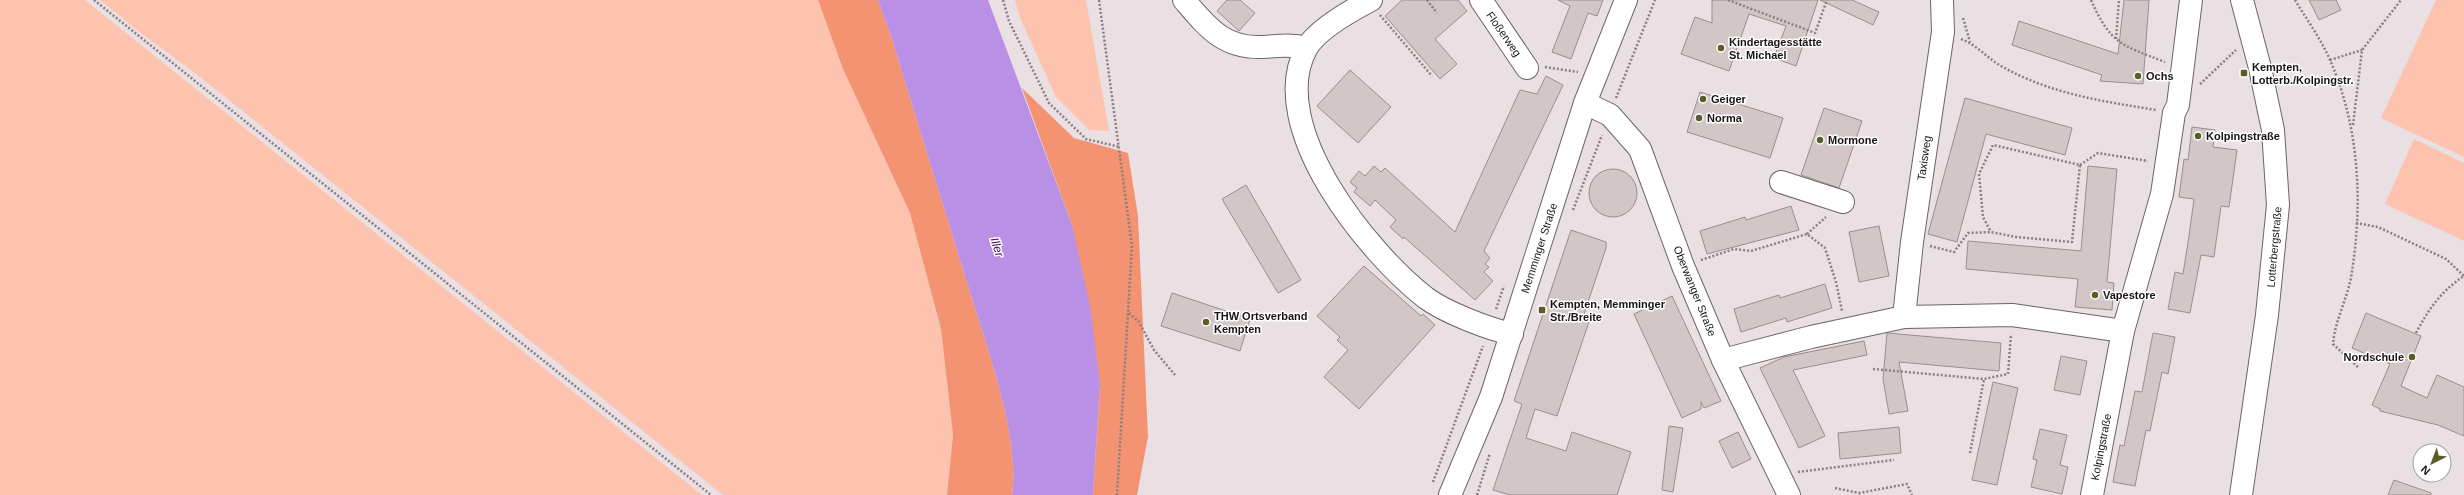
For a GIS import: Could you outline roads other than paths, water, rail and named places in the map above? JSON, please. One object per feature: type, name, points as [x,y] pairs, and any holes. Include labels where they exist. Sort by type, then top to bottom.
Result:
[{"type":"street","points":[[1184,0],[1212,32],[1229,42],[1249,48],[1296,45],[1306,48]]},
{"type":"street","points":[[1368,0],[1323,31],[1306,48],[1299,72],[1298,108],[1308,142],[1328,184],[1366,240],[1393,269],[1427,299],[1489,329],[1512,334]]},
{"type":"street","name":"Floßerweg","points":[[1480,0],[1527,68]]},
{"type":"street","name":"Memminger Straße","points":[[1450,495],[1492,397],[1585,103],[1626,0]]},
{"type":"street","name":"Taxisweg","points":[[1904,317],[1912,242],[1943,32],[1942,0]]},
{"type":"street","name":"Kolpingstraße","points":[[2092,495],[2122,331],[2162,194],[2182,69],[2191,0]]},
{"type":"street","name":"Lotterbergstraße","points":[[2241,495],[2267,315],[2278,204],[2273,130],[2252,36],[2242,0]]},
{"type":"street","name":"Oberwanger Straße","points":[[1585,103],[1610,115],[1640,149],[1683,266],[1723,360],[1789,495]]},
{"type":"street","points":[[1781,182],[1843,202]]},
{"type":"street","points":[[1723,360],[1904,317],[2012,314],[2122,331]]},
{"type":"water","name":"Iller","points":[[878,0],[988,0],[1072,225],[1090,306],[1100,384],[1093,495],[1012,495],[1013,472],[1011,447],[1007,420],[1000,392],[893,42]]},
{"type":"place","name":"Kindertagesstätte St. Michael","points":[[1721,48]]},
{"type":"place","name":"Kempten, Lotterb./Kolpingstr.","points":[[2244,73]]},
{"type":"place","name":"Ochs","points":[[2138,76]]},
{"type":"place","name":"Geiger","points":[[1703,99]]},
{"type":"place","name":"Norma","points":[[1699,118]]},
{"type":"place","name":"Kolpingstraße","points":[[2198,136]]},
{"type":"place","name":"Mormone","points":[[1820,140]]},
{"type":"place","name":"Vapestore","points":[[2095,295]]},
{"type":"place","name":"Kempten, Memminger Str./Breite","points":[[1542,310]]},
{"type":"place","name":"THW Ortsverband Kempten","points":[[1206,322]]},
{"type":"place","name":"Nordschule","points":[[2412,357]]}]
